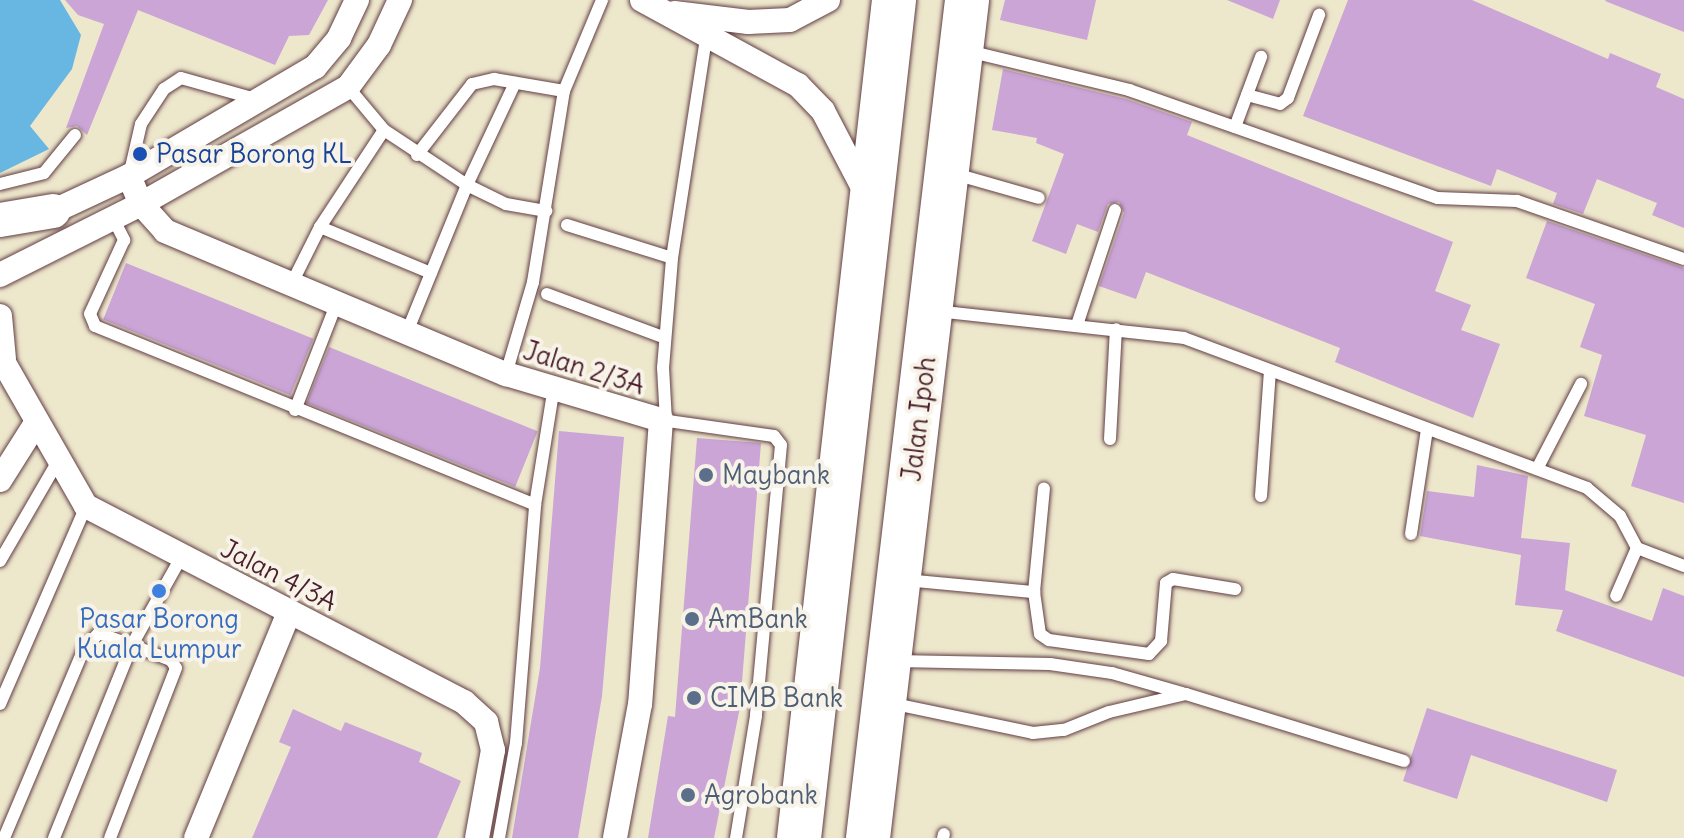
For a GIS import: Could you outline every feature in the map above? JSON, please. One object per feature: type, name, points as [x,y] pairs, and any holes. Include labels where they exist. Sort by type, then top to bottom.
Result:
[{"type":"highway","points":[[799,838],[894,0]]},
{"type":"highway","name":"Jalan Ipoh","points":[[868,838],[967,0]]},
{"type":"street","points":[[0,235],[129,176],[262,101],[315,67],[339,38],[357,0]]},
{"type":"street","points":[[0,275],[141,204],[348,87],[379,45],[400,0]]},
{"type":"street","points":[[642,0],[668,12],[706,38],[798,85],[823,111],[843,143],[872,204]]},
{"type":"street","points":[[668,12],[748,22],[790,20],[828,0]]},
{"type":"street","name":"Jalan 2/3A","points":[[129,176],[141,204],[165,231],[553,392],[664,420],[640,704],[615,838]]},
{"type":"street","points":[[0,220],[53,211]]},
{"type":"street","points":[[0,316],[2,358],[36,423],[86,506]]},
{"type":"street","points":[[0,480],[36,423]]},
{"type":"street","name":"Jalan 4/3A","points":[[86,506],[464,702],[486,722],[493,750],[477,838]]},
{"type":"street","points":[[196,838],[289,612]]},
{"type":"lane","points":[[506,374],[533,282],[564,91],[602,0]]},
{"type":"lane","points":[[1247,95],[1280,104],[1288,98],[1319,15]]},
{"type":"lane","points":[[706,38],[672,258],[665,338],[664,420],[774,436],[781,445],[756,716],[736,838]]},
{"type":"lane","points":[[961,50],[1129,90],[1438,198],[1517,201],[1684,259]]},
{"type":"lane","points":[[1235,127],[1261,57]]},
{"type":"lane","points":[[129,176],[141,124],[164,89],[181,78],[262,101]]},
{"type":"lane","points":[[417,155],[472,84],[494,79],[564,91]]},
{"type":"lane","points":[[407,332],[467,185],[515,83]]},
{"type":"lane","points":[[348,87],[384,130],[417,155],[506,204],[546,211]]},
{"type":"lane","points":[[292,283],[320,227],[384,130]]},
{"type":"lane","points":[[0,184],[44,173],[75,135]]},
{"type":"lane","points":[[948,172],[1039,198]]},
{"type":"lane","points":[[1077,325],[1115,210]]},
{"type":"lane","points":[[113,218],[124,240],[90,314],[95,326],[295,410],[535,505]]},
{"type":"lane","points":[[567,225],[672,258]]},
{"type":"lane","points":[[320,227],[431,273]]},
{"type":"lane","points":[[547,294],[665,338]]},
{"type":"lane","points":[[295,410],[337,302]]},
{"type":"lane","points":[[932,310],[1184,338],[1587,488],[1620,516],[1637,548],[1684,566]]},
{"type":"lane","points":[[1110,439],[1116,329]]},
{"type":"lane","points":[[1261,496],[1270,371]]},
{"type":"lane","points":[[1537,469],[1581,384]]},
{"type":"lane","points":[[499,838],[516,743],[535,505],[553,392]]},
{"type":"lane","points":[[1411,534],[1427,430]]},
{"type":"lane","points":[[0,561],[58,461]]},
{"type":"lane","points":[[1044,488],[1034,592],[1040,634],[1049,640],[1149,654],[1161,641],[1166,583],[1173,579],[1235,589]]},
{"type":"lane","points":[[0,704],[86,506]]},
{"type":"lane","points":[[1616,596],[1637,548]]},
{"type":"lane","points":[[54,838],[132,645],[182,556]]},
{"type":"lane","points":[[899,580],[1034,592]]},
{"type":"lane","points":[[4,838],[91,637],[99,633],[171,660],[176,668],[110,838]]},
{"type":"lane","points":[[886,681],[943,666],[1050,664],[1112,673],[1404,761]]},
{"type":"lane","points":[[886,681],[1033,733],[1064,730],[1186,694]]},
{"type":"lane","points":[[463,838],[485,794]]},
{"type":"water","points":[[0,0],[60,0],[81,35],[72,69],[30,126],[49,149],[0,173]]},
{"type":"building","points":[[65,0],[328,0],[309,35],[289,36],[275,65],[138,10],[87,135],[77,126],[66,128],[104,24],[78,15]]},
{"type":"building","points":[[1005,0],[1096,0],[1087,40],[1000,20]]},
{"type":"building","points":[[1227,0],[1280,0],[1273,19]]},
{"type":"building","points":[[1348,0],[1472,0],[1608,59],[1610,53],[1661,74],[1656,87],[1684,99],[1684,228],[1652,215],[1657,203],[1597,179],[1583,214],[1553,204],[1557,193],[1497,169],[1491,186],[1303,116]]},
{"type":"building","points":[[1606,0],[1684,0],[1684,32],[1605,1]]},
{"type":"building","points":[[1003,69],[1126,99],[1192,122],[1187,135],[1453,242],[1435,291],[1471,305],[1461,330],[1500,344],[1473,418],[1335,362],[1340,348],[1146,272],[1136,299],[1099,286],[1124,213],[1119,202],[1108,204],[1098,232],[1077,224],[1066,254],[1032,241],[1064,154],[1036,143],[1037,138],[992,130]]},
{"type":"building","points":[[1547,221],[1684,268],[1684,503],[1631,486],[1646,435],[1584,416],[1602,355],[1580,347],[1595,304],[1526,278]]},
{"type":"building","points":[[126,263],[313,339],[290,395],[103,320]]},
{"type":"building","points":[[329,347],[538,431],[515,487],[307,403]]},
{"type":"building","points":[[559,431],[624,437],[602,696],[578,838],[512,838],[540,668]]},
{"type":"building","points":[[697,438],[761,443],[740,707],[714,838],[648,838],[668,716],[675,717]]},
{"type":"building","points":[[1477,465],[1528,476],[1521,538],[1570,543],[1565,590],[1652,621],[1663,588],[1684,596],[1684,677],[1556,631],[1563,610],[1515,605],[1521,555],[1420,536],[1427,491],[1474,497]]},
{"type":"building","points":[[1427,708],[1617,770],[1607,802],[1471,755],[1457,799],[1403,781]]},
{"type":"building","points":[[293,709],[341,731],[345,722],[422,753],[419,762],[461,781],[437,838],[252,838],[291,747],[279,742]]},
{"type":"place","name":"Pasar Borong KL","points":[[140,154]]},
{"type":"place","name":"Maybank","points":[[706,475]]},
{"type":"place","name":"Pasar Borong Kuala Lumpur","points":[[159,591]]},
{"type":"place","name":"AmBank","points":[[692,619]]},
{"type":"place","name":"CIMB Bank","points":[[694,698]]},
{"type":"place","name":"Agrobank","points":[[688,795]]}]
